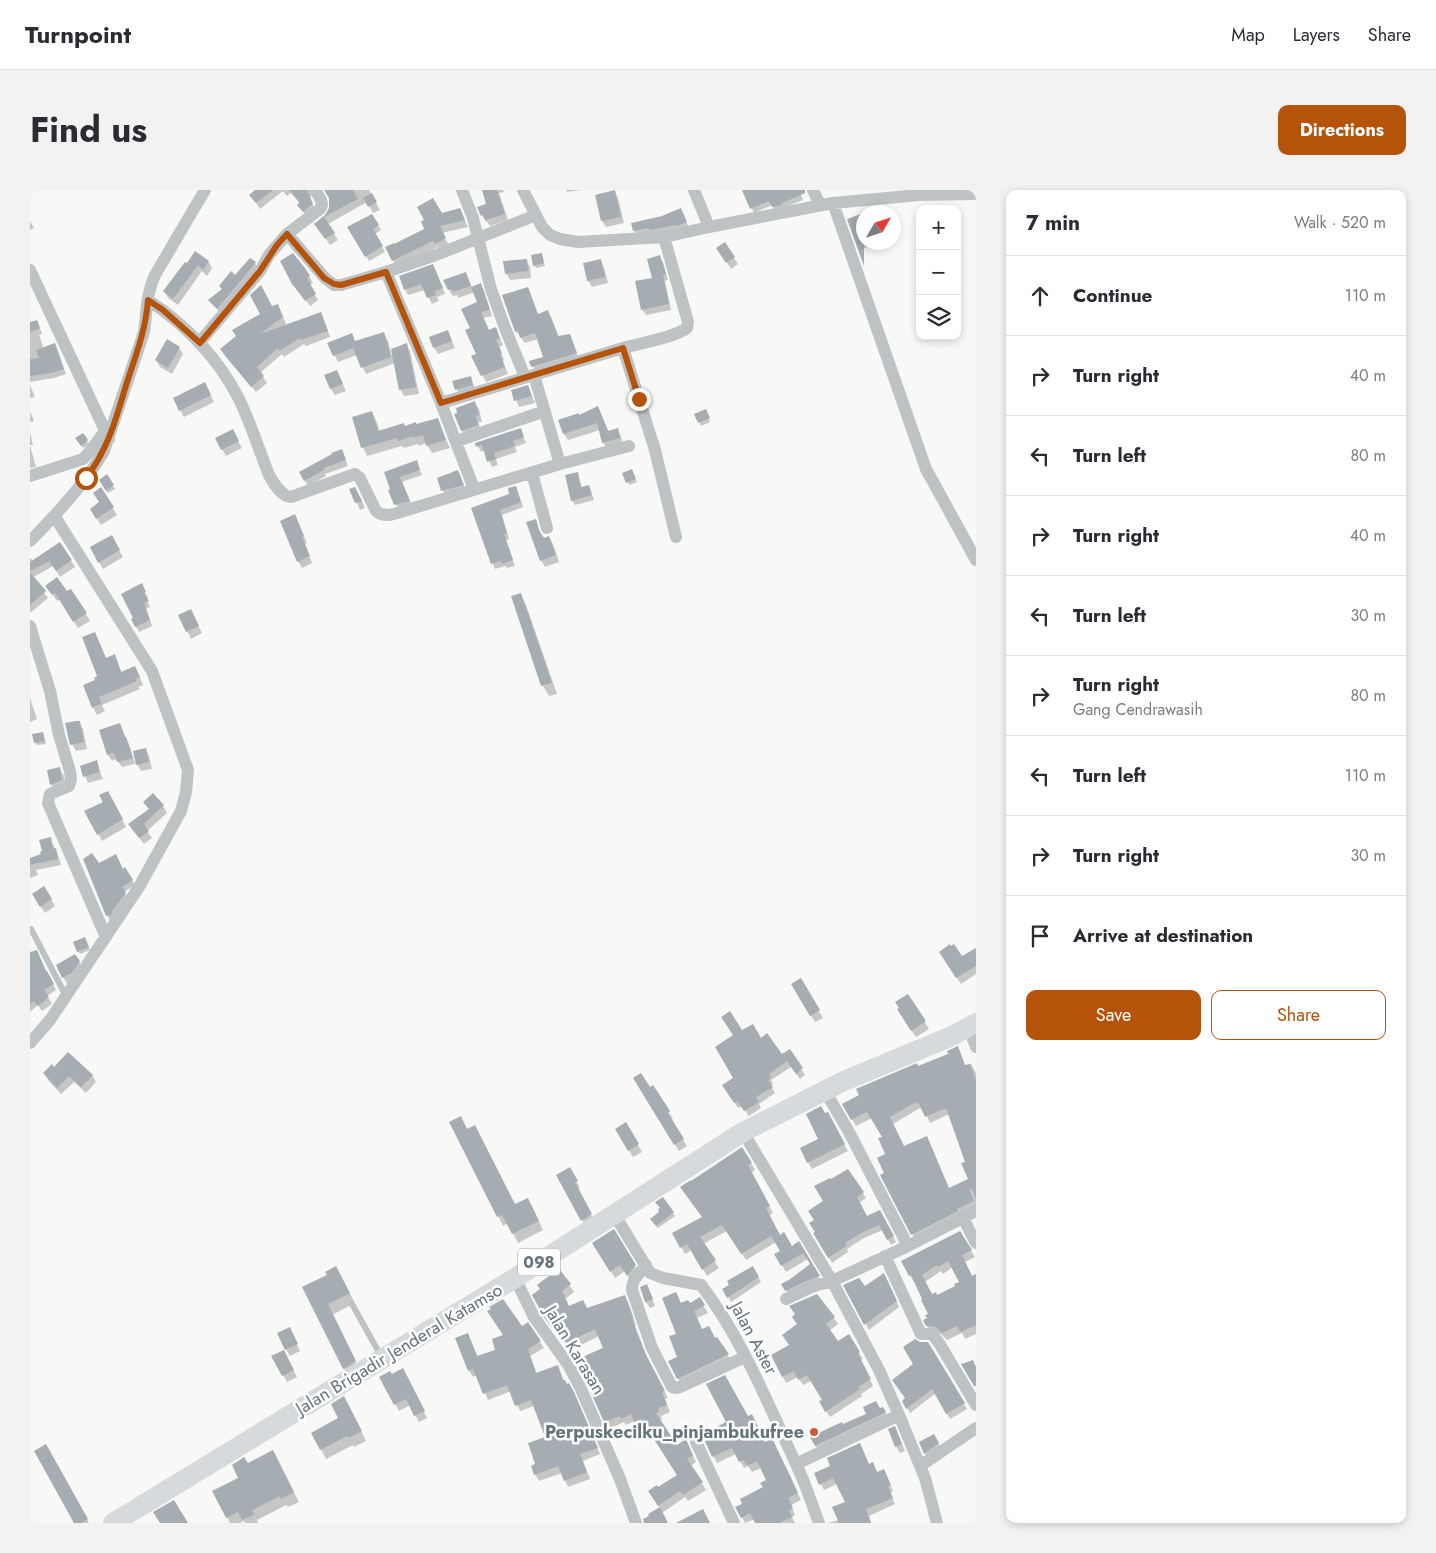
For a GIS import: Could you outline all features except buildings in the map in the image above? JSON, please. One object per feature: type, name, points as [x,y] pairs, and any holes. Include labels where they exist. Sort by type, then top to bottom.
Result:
[{"type":"main road","name":"Jalan Brigadir Jenderal Katamso","points":[[113,1523],[515,1278],[743,1132],[844,1082],[952,1036],[972,1025]]},
{"type":"street","points":[[30,541],[55,517],[96,465],[144,332],[149,288],[205,190]]},
{"type":"street","points":[[200,343],[260,271],[273,250],[287,234],[320,209],[322,205],[321,200],[315,190]]},
{"type":"street","points":[[462,190],[473,218],[496,305],[545,411],[560,464]]},
{"type":"street","points":[[522,190],[542,227],[550,235],[578,242],[664,237],[820,205],[918,192],[976,194]]},
{"type":"street","points":[[694,190],[709,227]]},
{"type":"street","points":[[813,190],[820,205]]},
{"type":"street","points":[[833,204],[926,469],[976,560]]},
{"type":"street","points":[[287,234],[324,278],[334,284],[341,285],[436,255],[536,215]]},
{"type":"street","points":[[441,403],[684,331],[687,328],[688,322],[664,237]]},
{"type":"street","points":[[386,272],[441,403],[474,489]]},
{"type":"street","points":[[32,278],[107,435]]},
{"type":"street","points":[[148,300],[169,315],[200,343],[227,377],[239,398],[269,475],[274,484],[287,497],[355,474],[360,478],[378,514],[386,516],[560,464],[629,446]]},
{"type":"street","points":[[623,348],[656,450],[676,537]]},
{"type":"street","points":[[456,441],[545,411]]},
{"type":"street","points":[[30,476],[83,459],[107,435]]},
{"type":"street","points":[[532,473],[547,528]]},
{"type":"street","points":[[30,1043],[50,1020],[139,887],[181,812],[186,792],[188,770],[152,671],[55,517]]},
{"type":"street","points":[[30,626],[50,690],[59,735],[71,775],[69,786],[50,794],[48,803],[106,937]]},
{"type":"street","points":[[972,1025],[976,1047]]},
{"type":"street","points":[[825,1091],[849,1132],[908,1246]]},
{"type":"street","points":[[743,1132],[832,1280],[879,1370],[925,1478],[937,1523]]},
{"type":"street","points":[[786,1299],[908,1246],[976,1211]]},
{"type":"street","name":"Jalan Aster","points":[[614,1214],[650,1273],[662,1278],[702,1285],[714,1302],[745,1357],[796,1464],[819,1523]]},
{"type":"street","points":[[963,1218],[976,1244]]},
{"type":"street","points":[[885,1256],[921,1334],[932,1334],[939,1343],[976,1405]]},
{"type":"street","points":[[646,1265],[634,1280],[632,1290],[652,1348],[672,1387],[680,1387],[745,1357]]},
{"type":"street","name":"Jalan Karasan","points":[[515,1278],[534,1318],[568,1366],[581,1389],[620,1479],[636,1523]]},
{"type":"street","points":[[796,1464],[899,1414]]},
{"type":"street","points":[[920,1466],[976,1428]]},
{"type":"street","points":[[696,1442],[734,1523]]},
{"type":"lane","points":[[31,930],[66,996]]},
{"type":"lane","points":[[352,1304],[382,1359]]},
{"type":"place","name":"Perpuskecilku_pinjambukufree","points":[[814,1432]]},
{"type":"route","points":[[86,478],[96,465],[109,439],[144,332],[148,300],[181,324],[200,343],[260,271],[269,255],[287,234],[302,249],[324,278],[334,284],[341,285],[386,272],[441,403],[623,348],[639,399]]}]
